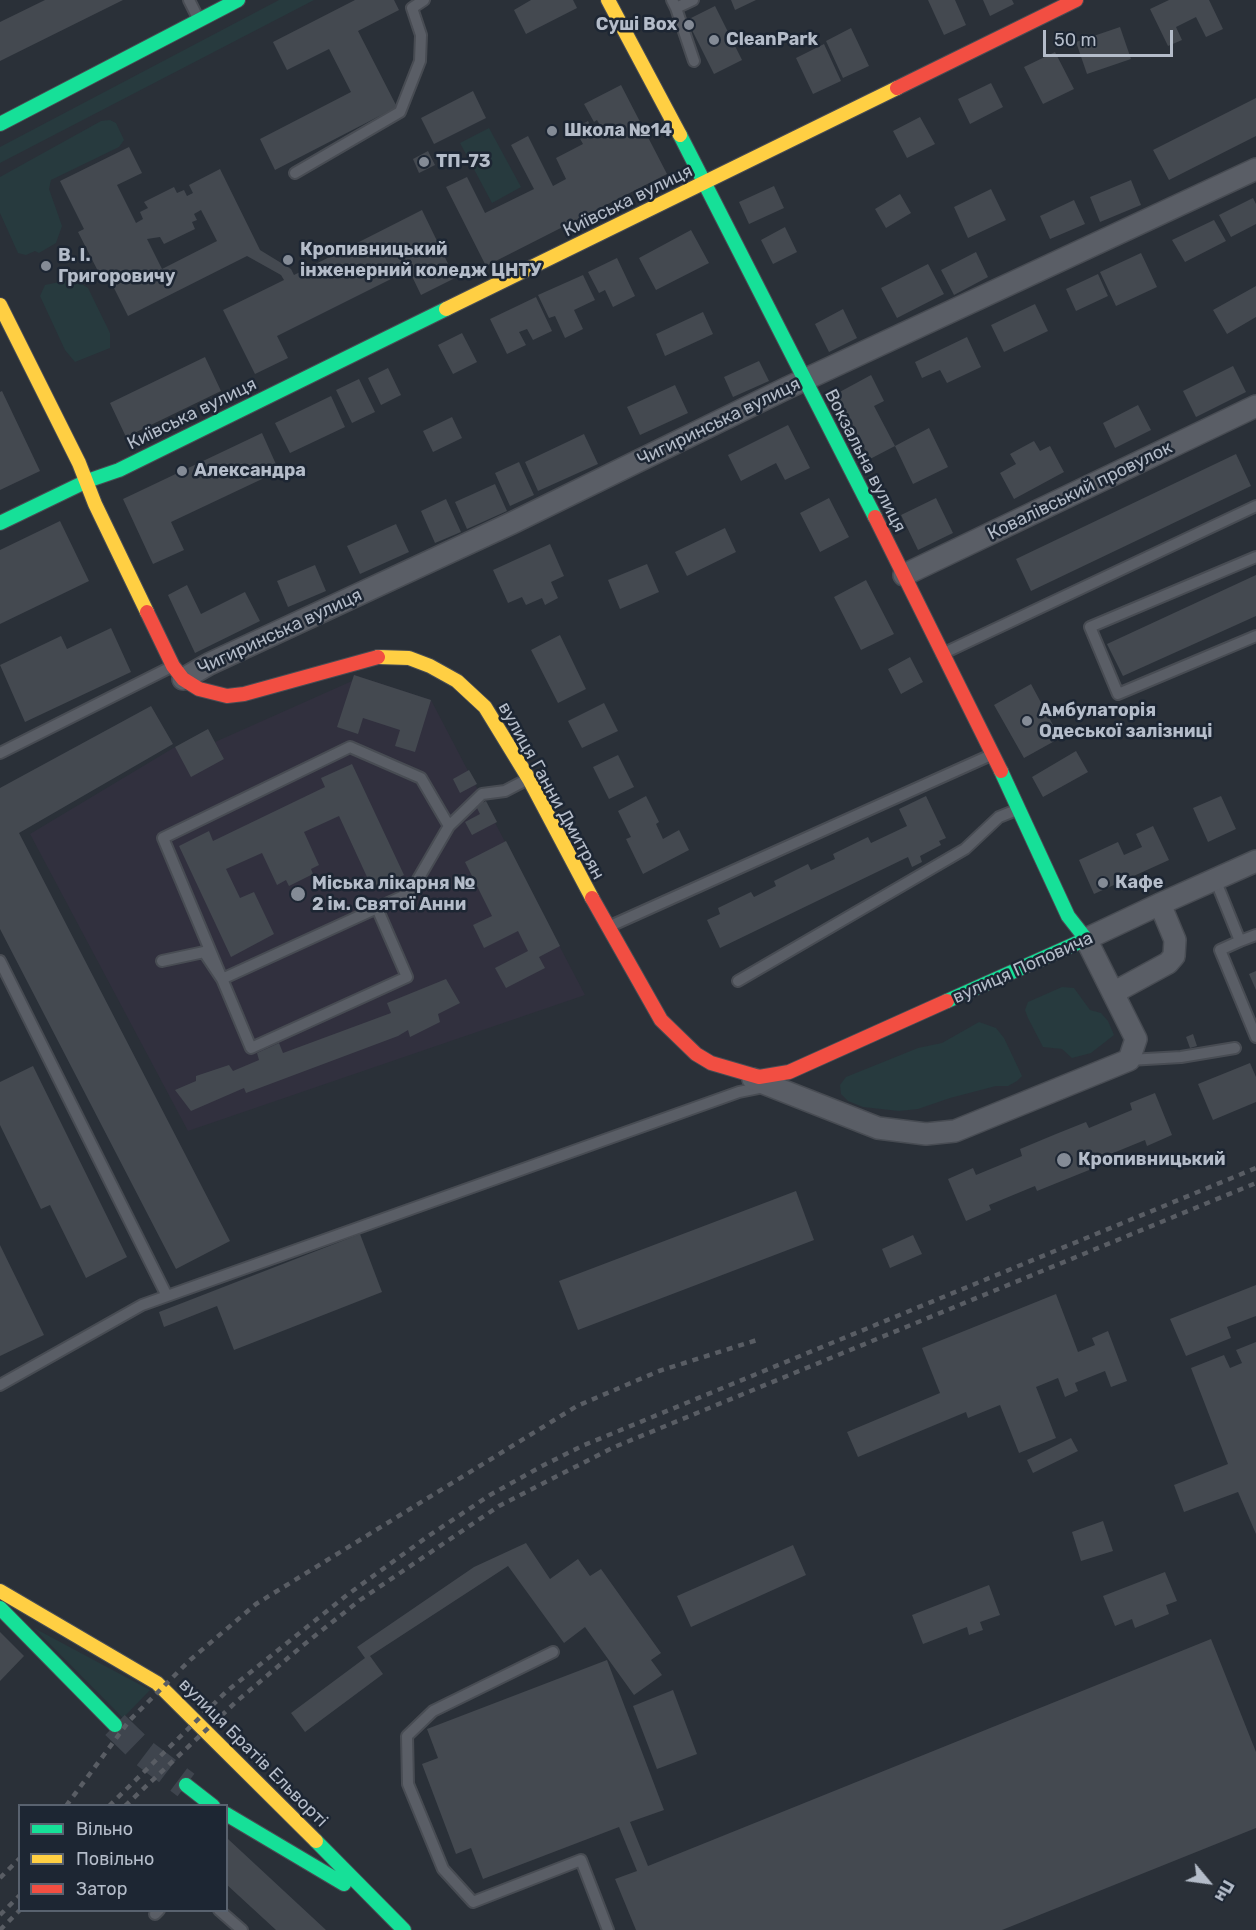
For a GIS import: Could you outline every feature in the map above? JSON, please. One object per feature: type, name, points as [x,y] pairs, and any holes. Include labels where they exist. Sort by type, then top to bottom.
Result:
[{"type":"street","points":[[0,124],[238,0]]},
{"type":"street","name":"Вокзальна вулиця","points":[[608,0],[706,183],[904,575],[1019,809],[1068,916],[1086,939]]},
{"type":"street","name":"Київська вулиця","points":[[0,523],[87,481],[119,470],[1076,0]]},
{"type":"street","name":"Чигиринська вулиця","points":[[178,672],[209,664],[512,523],[804,381],[1256,169]]},
{"type":"street","points":[[0,305],[178,672]]},
{"type":"street","points":[[0,332],[29,365]]},
{"type":"street","name":"Ковалівський провулок","points":[[904,575],[1256,406]]},
{"type":"street","name":"вулиця Ганни Дмитрян","points":[[178,672],[199,689],[227,696],[244,694],[358,661],[386,656],[409,658],[430,666],[457,681],[485,707],[529,779],[607,927],[652,1007],[668,1029],[696,1054],[711,1063],[742,1074],[771,1077],[789,1072]]},
{"type":"street","name":"вулиця Поповича","points":[[789,1072],[1256,861]]},
{"type":"street","points":[[1113,993],[1168,963],[1174,956],[1175,940],[1160,904]]},
{"type":"street","points":[[742,1074],[767,1087],[796,1095],[878,1128],[908,1134],[940,1134],[955,1131],[1129,1060],[1136,1038],[1086,939]]},
{"type":"street","name":"вулиця Братів Ельворті","points":[[0,1591],[157,1683],[192,1714],[404,1930]]},
{"type":"street","points":[[0,1608],[115,1725]]},
{"type":"street","points":[[186,1785],[210,1804]]},
{"type":"street","name":"вулиця Братів Ельворті","points":[[228,1815],[374,1901]]},
{"type":"lane","points":[[189,0],[199,20]]},
{"type":"lane","points":[[295,173],[400,112],[420,62],[421,35],[412,8],[424,0]]},
{"type":"lane","points":[[693,0],[674,4],[694,61]]},
{"type":"lane","points":[[942,654],[1256,506]]},
{"type":"lane","points":[[1256,557],[1090,627],[1118,694],[1256,636]]},
{"type":"lane","points":[[0,753],[178,672]]},
{"type":"lane","points":[[377,908],[407,977],[251,1048],[163,837],[350,747],[421,778],[449,826]]},
{"type":"lane","points":[[607,927],[991,755]]},
{"type":"lane","points":[[222,979],[410,893],[449,826],[482,794],[505,791],[529,779]]},
{"type":"lane","points":[[738,981],[965,849],[999,817],[1019,809]]},
{"type":"lane","points":[[1215,879],[1240,941]]},
{"type":"lane","points":[[1256,935],[1220,950],[1256,1037]]},
{"type":"lane","points":[[162,961],[204,952],[222,979]]},
{"type":"lane","points":[[0,961],[167,1296]]},
{"type":"lane","points":[[1129,1060],[1181,1058],[1235,1048]]},
{"type":"lane","points":[[0,1385],[142,1305],[734,1094],[767,1087]]},
{"type":"lane","points":[[553,1652],[433,1711],[407,1736],[408,1784],[443,1869],[473,1902],[581,1860],[608,1930]]},
{"type":"lane","points":[[220,1912],[242,1930]]},
{"type":"shaded area","name":"Міська лікарня № 2 ім. Святої Анни","points":[[354,675],[431,700],[585,995],[188,1131],[30,834],[175,747],[224,759],[215,742],[352,681]]},
{"type":"green space","points":[[279,0],[314,0],[0,163],[0,147]]},
{"type":"green space","points":[[110,120],[116,123],[124,140],[119,147],[51,180],[49,189],[62,226],[56,243],[39,253],[35,251],[26,255],[18,253],[0,213],[0,177],[101,121]]},
{"type":"green space","points":[[489,128],[521,187],[492,203],[460,143]]},
{"type":"green space","points":[[74,279],[88,288],[110,333],[110,348],[75,362],[65,350],[40,296],[45,285]]},
{"type":"green space","points":[[1062,987],[1074,988],[1090,1010],[1101,1013],[1108,1021],[1114,1035],[1091,1053],[1072,1058],[1062,1049],[1043,1047],[1028,1018],[1025,1010],[1028,1002]]},
{"type":"green space","points":[[979,1022],[996,1028],[1004,1038],[1022,1076],[1017,1081],[1008,1086],[996,1086],[918,1109],[899,1111],[863,1107],[848,1101],[841,1094],[840,1085],[846,1077],[918,1048],[942,1043]]},
{"type":"green space","points":[[34,1628],[150,1690],[123,1718]]},
{"type":"building","points":[[45,0],[123,0],[0,61],[0,22]]},
{"type":"building","points":[[355,0],[394,0],[399,10],[358,31],[397,107],[275,170],[260,139],[351,92],[329,49],[287,70],[273,42]]},
{"type":"building","points":[[531,0],[573,0],[577,8],[526,34],[514,10]]},
{"type":"building","points":[[731,0],[756,0],[735,10]]},
{"type":"building","points":[[928,0],[955,0],[966,25],[944,35]]},
{"type":"building","points":[[983,0],[1012,0],[1014,4],[990,16]]},
{"type":"building","points":[[1169,0],[1209,0],[1223,29],[1206,37],[1196,17],[1176,27],[1182,40],[1168,46],[1150,9]]},
{"type":"building","name":"CleanPark","points":[[715,6],[742,60],[714,74],[687,20]]},
{"type":"building","points":[[1120,27],[1131,59],[1087,74],[1076,42]]},
{"type":"building","points":[[851,28],[869,66],[843,78],[826,41]]},
{"type":"building","points":[[824,44],[841,81],[813,94],[796,58]]},
{"type":"building","points":[[1055,52],[1074,89],[1043,104],[1024,67]]},
{"type":"building","points":[[991,83],[1003,107],[970,124],[958,99]]},
{"type":"building","points":[[621,85],[667,174],[486,266],[446,187],[467,177],[485,213],[534,189],[511,145],[528,136],[553,186],[566,179],[556,158],[583,144],[574,128],[588,121],[594,133],[602,129],[597,120],[594,122],[584,104]]},
{"type":"building","points":[[473,91],[486,118],[434,144],[421,118]]},
{"type":"building","points":[[1256,98],[1256,136],[1169,180],[1153,150]]},
{"type":"building","points":[[920,117],[935,144],[907,158],[893,131]]},
{"type":"building","points":[[129,147],[142,173],[117,185],[136,223],[143,219],[140,212],[148,208],[144,202],[174,187],[177,193],[184,190],[187,196],[193,193],[189,185],[220,169],[260,250],[291,269],[294,275],[422,210],[455,278],[421,295],[409,270],[277,336],[288,358],[255,374],[223,310],[284,280],[281,275],[247,256],[128,316],[108,276],[102,279],[78,232],[84,229],[60,181]],"holes":[[[201,210],[217,241],[162,269],[147,239],[160,237],[164,244],[195,229],[192,222],[197,220],[194,214]]]},
{"type":"building","name":"ТП-73","points":[[428,151],[435,165],[419,173],[413,159]]},
{"type":"building","points":[[1131,180],[1141,205],[1100,222],[1090,197]]},
{"type":"building","points":[[774,186],[784,208],[749,224],[739,202]]},
{"type":"building","points":[[991,189],[1006,220],[968,238],[954,207]]},
{"type":"building","points":[[900,194],[911,213],[886,228],[875,209]]},
{"type":"building","points":[[1253,198],[1256,204],[1256,224],[1231,237],[1219,215]]},
{"type":"building","points":[[1074,200],[1085,224],[1050,239],[1040,216]]},
{"type":"building","points":[[1214,220],[1226,241],[1185,262],[1172,240]]},
{"type":"building","points":[[785,227],[797,252],[773,264],[761,240]]},
{"type":"building","points":[[691,230],[709,263],[656,290],[639,258]]},
{"type":"building","points":[[976,252],[988,277],[954,295],[941,270]]},
{"type":"building","points":[[1141,253],[1157,287],[1116,306],[1100,272]]},
{"type":"building","points":[[617,258],[635,296],[613,307],[605,290],[599,293],[588,272]]},
{"type":"building","points":[[928,264],[944,294],[897,318],[881,288]]},
{"type":"building","points":[[1098,274],[1108,296],[1076,311],[1066,289]]},
{"type":"building","points":[[583,275],[595,300],[574,310],[583,329],[565,338],[555,316],[549,318],[538,295]]},
{"type":"building","points":[[1256,286],[1256,317],[1227,334],[1213,310]]},
{"type":"building","points":[[536,297],[552,331],[533,340],[527,329],[519,332],[526,345],[507,354],[490,319]]},
{"type":"building","points":[[1035,304],[1048,331],[1004,352],[991,325]]},
{"type":"building","points":[[843,309],[857,338],[829,352],[815,324]]},
{"type":"building","points":[[703,312],[713,334],[665,356],[656,334]]},
{"type":"building","points":[[462,333],[477,362],[453,374],[438,345]]},
{"type":"building","points":[[967,337],[981,367],[947,383],[940,370],[922,378],[915,362]]},
{"type":"building","points":[[205,357],[221,391],[126,437],[110,403]]},
{"type":"building","points":[[759,361],[769,381],[733,397],[724,377]]},
{"type":"building","points":[[1233,366],[1246,392],[1196,417],[1183,391]]},
{"type":"building","points":[[388,368],[401,395],[381,405],[368,378]]},
{"type":"building","points":[[871,375],[884,401],[874,406],[895,446],[870,459],[836,394]]},
{"type":"building","points":[[359,379],[375,412],[352,423],[336,390]]},
{"type":"building","points":[[675,385],[688,413],[640,435],[627,407]]},
{"type":"building","points":[[2,391],[40,471],[0,490],[0,392]]},
{"type":"building","points":[[331,396],[345,427],[290,453],[275,423]]},
{"type":"building","points":[[1138,405],[1151,430],[1115,448],[1103,423]]},
{"type":"building","points":[[452,417],[462,438],[433,452],[423,431]]},
{"type":"building","points":[[788,425],[810,468],[785,480],[776,463],[741,481],[728,455]]},
{"type":"building","points":[[929,428],[948,467],[913,484],[895,446]]},
{"type":"building","points":[[262,433],[279,471],[171,522],[184,550],[153,564],[123,499]]},
{"type":"building","points":[[584,434],[598,464],[538,491],[525,462]]},
{"type":"building","points":[[1034,441],[1040,451],[1050,446],[1064,472],[1014,499],[1000,473],[1016,464],[1010,454]]},
{"type":"building","points":[[1236,454],[1251,486],[1031,591],[1016,559]]},
{"type":"building","points":[[519,462],[534,495],[510,506],[495,473]]},
{"type":"building","points":[[495,484],[507,511],[467,529],[455,502]]},
{"type":"building","points":[[829,498],[849,537],[820,552],[800,513]]},
{"type":"building","points":[[936,498],[953,533],[918,550],[901,515]]},
{"type":"building","points":[[446,499],[461,532],[435,543],[421,511]]},
{"type":"building","points":[[60,521],[89,581],[0,624],[0,550]]},
{"type":"building","points":[[396,524],[409,552],[360,574],[347,546]]},
{"type":"building","points":[[725,528],[736,552],[687,576],[675,552]]},
{"type":"building","points":[[550,544],[564,576],[551,582],[558,598],[545,605],[542,598],[526,605],[522,597],[508,603],[493,570]]},
{"type":"building","points":[[647,564],[659,592],[620,609],[608,580]]},
{"type":"building","points":[[315,565],[326,591],[288,607],[277,581]]},
{"type":"building","points":[[1256,575],[1256,616],[1123,676],[1107,644]]},
{"type":"building","points":[[866,580],[894,634],[861,650],[834,597]]},
{"type":"building","points":[[187,585],[201,614],[245,592],[260,621],[195,653],[168,595]]},
{"type":"building","points":[[111,628],[131,672],[25,722],[0,665],[61,636],[67,649]]},
{"type":"building","points":[[560,635],[586,689],[558,703],[531,650]]},
{"type":"building","points":[[910,657],[923,682],[901,694],[888,669]]},
{"type":"building","points":[[354,675],[431,700],[415,752],[395,746],[400,730],[363,718],[358,734],[337,727]]},
{"type":"building","name":"Амбулаторія Одеської залізниці","points":[[1031,684],[1060,738],[1024,758],[994,705]]},
{"type":"building","points":[[604,703],[618,731],[582,748],[568,721]]},
{"type":"building","points":[[151,706],[173,744],[19,833],[230,1241],[176,1269],[0,929],[0,788]]},
{"type":"building","points":[[208,729],[224,759],[191,777],[175,747]]},
{"type":"building","points":[[1076,751],[1088,772],[1043,797],[1032,777]]},
{"type":"building","points":[[618,755],[634,787],[609,799],[593,767]]},
{"type":"building","points":[[352,764],[404,875],[373,890],[339,816],[304,832],[319,865],[311,869],[313,874],[289,886],[286,880],[277,885],[262,853],[226,869],[240,898],[254,892],[274,934],[231,957],[179,846],[209,831],[213,841],[325,787],[321,778]]},
{"type":"building","points":[[469,770],[477,784],[460,793],[453,779]]},
{"type":"building","points":[[646,796],[659,822],[656,824],[663,839],[679,830],[689,850],[643,874],[626,839],[631,837],[618,811]]},
{"type":"building","points":[[926,796],[946,838],[939,841],[941,845],[920,856],[922,862],[912,867],[908,857],[720,948],[707,920],[720,914],[718,908],[751,892],[754,897],[776,886],[774,881],[808,864],[811,870],[835,859],[833,854],[868,837],[871,843],[907,826],[899,809]]},
{"type":"building","points":[[1221,796],[1236,829],[1208,842],[1193,808]]},
{"type":"building","points":[[486,801],[497,822],[472,835],[465,822],[480,814],[476,806]]},
{"type":"building","points":[[1153,826],[1169,860],[1094,894],[1079,860],[1118,842],[1124,855],[1142,847],[1136,834]]},
{"type":"building","points":[[506,841],[560,946],[539,957],[545,968],[506,988],[495,968],[528,951],[518,931],[484,948],[473,925],[492,916],[465,862]]},
{"type":"building","points":[[1256,971],[1256,990],[1249,974]]},
{"type":"building","points":[[446,979],[460,1003],[438,1014],[440,1022],[410,1037],[408,1030],[398,1036],[246,1093],[244,1088],[191,1111],[175,1090],[196,1081],[196,1076],[229,1065],[233,1071],[259,1060],[257,1053],[279,1043],[283,1053],[391,1013],[387,1003]]},
{"type":"building","points":[[1193,1034],[1197,1046],[1190,1048],[1186,1037]]},
{"type":"building","points":[[1250,1063],[1256,1077],[1256,1102],[1213,1120],[1198,1084]]},
{"type":"building","points":[[33,1066],[127,1257],[86,1278],[50,1205],[41,1209],[0,1125],[0,1082]]},
{"type":"building","name":"Кропивницький","points":[[1155,1093],[1172,1135],[1147,1146],[1145,1140],[1101,1158],[1104,1164],[1037,1191],[1035,1186],[989,1205],[991,1210],[966,1221],[948,1179],[973,1168],[976,1175],[1022,1156],[1020,1149],[1086,1122],[1089,1128],[1132,1110],[1130,1103]]},
{"type":"building","points":[[796,1191],[814,1240],[578,1330],[559,1281]]},
{"type":"building","points":[[360,1234],[382,1292],[234,1350],[217,1306],[164,1327],[159,1312]]},
{"type":"building","points":[[913,1235],[922,1254],[890,1268],[882,1249]]},
{"type":"building","points":[[0,1245],[44,1335],[0,1356]]},
{"type":"building","points":[[1256,1285],[1256,1316],[1227,1327],[1231,1338],[1186,1356],[1170,1319]]},
{"type":"building","points":[[1056,1294],[1078,1352],[1095,1345],[1092,1338],[1108,1331],[1127,1381],[1111,1387],[1105,1371],[1075,1383],[1078,1391],[1065,1397],[1058,1378],[1036,1387],[1056,1438],[1019,1453],[1000,1405],[968,1418],[966,1412],[858,1457],[847,1432],[940,1393],[922,1348]]},
{"type":"building","points":[[1256,1342],[1256,1534],[1238,1492],[1184,1512],[1174,1485],[1228,1464],[1191,1368],[1224,1355],[1230,1368],[1242,1363],[1236,1350]]},
{"type":"building","points":[[1071,1438],[1078,1451],[1033,1473],[1027,1460]]},
{"type":"building","points":[[1103,1521],[1113,1551],[1081,1561],[1072,1532]]},
{"type":"building","points":[[526,1543],[550,1579],[578,1559],[590,1576],[601,1569],[661,1653],[651,1660],[662,1675],[634,1695],[585,1627],[564,1643],[508,1566],[370,1656],[383,1674],[305,1732],[291,1713],[365,1658],[357,1647],[474,1567]]},
{"type":"building","points":[[793,1545],[806,1575],[691,1627],[677,1596]]},
{"type":"building","points":[[1165,1572],[1177,1601],[1166,1605],[1169,1614],[1135,1628],[1132,1619],[1115,1626],[1103,1596]]},
{"type":"building","points":[[989,1585],[1000,1615],[980,1622],[983,1630],[969,1635],[967,1627],[923,1644],[912,1615]]},
{"type":"building","points":[[0,1632],[24,1656],[0,1681]]},
{"type":"building","points":[[1211,1639],[1256,1752],[1256,1828],[1002,1930],[636,1930],[615,1879],[637,1871],[619,1827],[483,1879],[471,1848],[456,1854],[422,1764],[438,1758],[427,1729],[607,1660],[664,1810],[630,1822],[648,1866]]},
{"type":"building","points":[[673,1690],[697,1754],[657,1769],[633,1706]]},
{"type":"building","points":[[228,1839],[326,1930],[276,1930],[228,1886]]},
{"type":"tunnel","points":[[115,1725],[145,1754],[186,1785]]},
{"type":"railway","points":[[111,1804],[227,1691],[347,1595],[490,1495],[542,1466],[582,1446],[1256,1168]]},
{"type":"railway","points":[[127,1804],[237,1701],[301,1647],[360,1600],[499,1506],[612,1448],[1256,1183]]},
{"type":"railway","points":[[67,1804],[129,1721],[190,1660],[256,1604],[577,1406],[659,1371],[757,1340]]},
{"type":"railway","points":[[0,1878],[18,1860]]},
{"type":"railway","points":[[0,1915],[18,1897]]},
{"type":"railway","points":[[0,1930],[18,1912]]},
{"type":"traffic: fast","points":[[0,124],[238,0]]},
{"type":"traffic: fast","points":[[680,135],[875,517]]},
{"type":"traffic: fast","points":[[0,523],[87,481],[119,470],[446,309]]},
{"type":"traffic: fast","points":[[947,1001],[1086,939],[1068,916],[1001,771]]},
{"type":"traffic: fast","points":[[0,1608],[115,1725]]},
{"type":"traffic: fast","points":[[186,1785],[210,1804]]},
{"type":"traffic: fast","points":[[228,1815],[344,1884]]},
{"type":"traffic: fast","points":[[316,1841],[404,1930]]},
{"type":"traffic: slow","points":[[608,0],[680,135]]},
{"type":"traffic: slow","points":[[446,309],[897,88]]},
{"type":"traffic: slow","points":[[0,305],[79,463],[95,504],[147,612]]},
{"type":"traffic: slow","points":[[378,657],[409,658],[430,666],[457,681],[485,707],[529,779],[592,898]]},
{"type":"traffic: slow","points":[[0,1591],[157,1683],[316,1841]]},
{"type":"traffic: jam","points":[[897,88],[1076,0]]},
{"type":"traffic: jam","points":[[875,517],[1001,771]]},
{"type":"traffic: jam","points":[[147,612],[173,666],[183,679],[199,689],[227,696],[244,694],[378,657]]},
{"type":"traffic: jam","points":[[592,898],[661,1020],[696,1054],[711,1063],[759,1077],[789,1072],[947,1001]]},
{"type":"place","name":"Суші Box","points":[[689,25]]},
{"type":"place","name":"CleanPark","points":[[714,40]]},
{"type":"place","name":"Школа №14","points":[[552,131]]},
{"type":"place","name":"ТП-73","points":[[424,162]]},
{"type":"place","name":"Кропивницький інженерний коледж ЦНТУ","points":[[288,260]]},
{"type":"place","name":"В. І. Григоровичу","points":[[46,266]]},
{"type":"place","name":"Александра","points":[[182,471]]},
{"type":"place","name":"Амбулаторія Одеської залізниці","points":[[1027,721]]},
{"type":"place","name":"Кафе","points":[[1103,883]]},
{"type":"place","name":"Міська лікарня № 2 ім. Святої Анни","points":[[298,894]]},
{"type":"place","name":"Кропивницький","points":[[1064,1160]]}]
